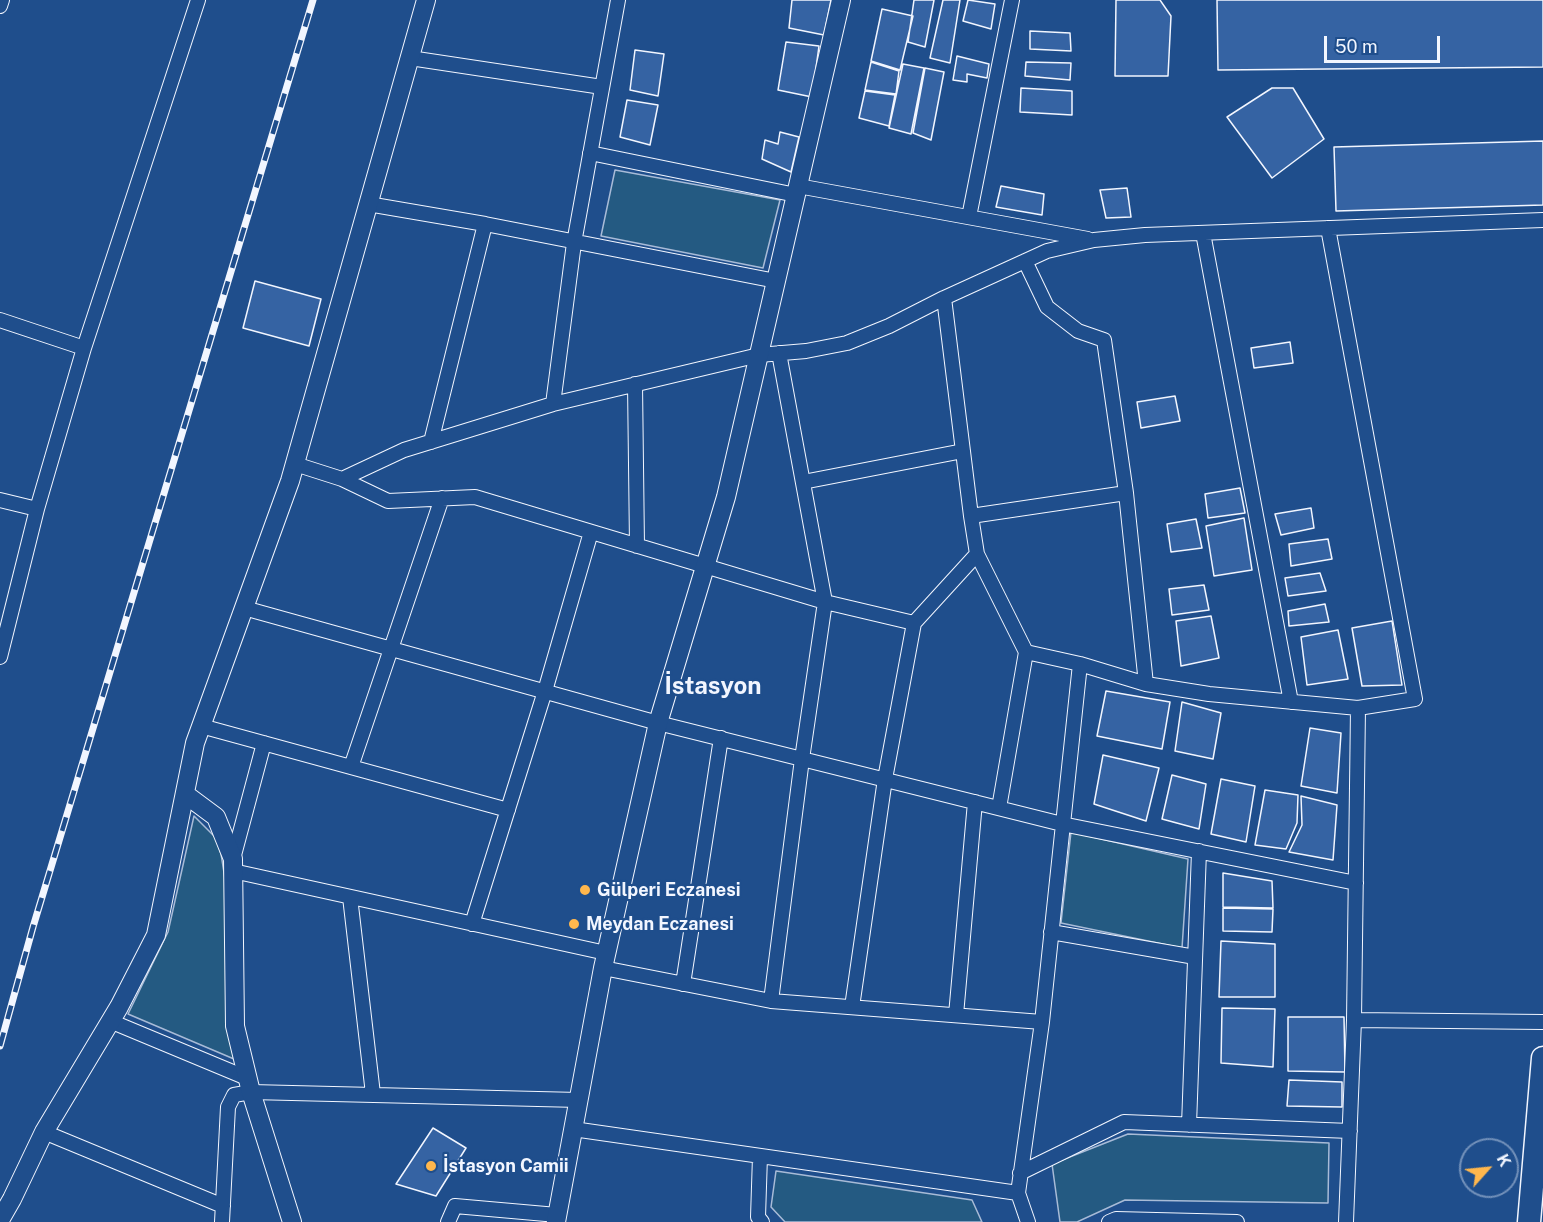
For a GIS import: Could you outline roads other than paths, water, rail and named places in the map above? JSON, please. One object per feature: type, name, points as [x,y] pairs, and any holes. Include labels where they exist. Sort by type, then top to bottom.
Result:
[{"type":"highway","points":[[1529,1222],[1543,1058]]},
{"type":"street","points":[[0,6],[2,0]]},
{"type":"street","points":[[0,1220],[44,1132],[110,1021],[156,935],[195,743],[295,464],[426,0]]},
{"type":"street","points":[[553,404],[574,243],[618,0]]},
{"type":"street","points":[[448,1222],[455,1206],[557,1218],[605,961],[658,723],[726,497],[841,0]]},
{"type":"street","points":[[969,218],[1012,0]]},
{"type":"street","points":[[0,657],[38,509],[84,348],[196,1]]},
{"type":"street","points":[[410,58],[602,87]]},
{"type":"street","points":[[590,153],[797,191],[1094,240]]},
{"type":"street","points":[[368,204],[485,224],[776,281]]},
{"type":"street","points":[[342,479],[404,450],[553,404],[759,355],[806,351],[847,343],[889,326],[1047,251],[1094,240],[1203,233],[1543,220]]},
{"type":"street","points":[[431,442],[485,224]]},
{"type":"street","points":[[1026,652],[1080,664],[1146,684],[1209,694],[1358,708],[1415,699],[1328,228]]},
{"type":"street","points":[[1203,233],[1291,702]]},
{"type":"street","points":[[1026,261],[1047,307],[1078,332],[1104,340],[1126,493],[1146,684]]},
{"type":"street","points":[[944,298],[977,554],[1026,652],[999,808]]},
{"type":"street","points":[[0,320],[84,348]]},
{"type":"street","points":[[771,1001],[825,602],[779,353]]},
{"type":"street","points":[[635,384],[637,546]]},
{"type":"street","points":[[803,482],[963,452]]},
{"type":"street","points":[[295,464],[342,479],[388,501],[476,496],[825,602],[914,623]]},
{"type":"street","points":[[971,516],[1126,493]]},
{"type":"street","points":[[351,767],[442,498]]},
{"type":"street","points":[[0,500],[38,509]]},
{"type":"street","points":[[472,924],[545,692],[591,532]]},
{"type":"street","points":[[852,1007],[885,779],[914,623],[977,554]]},
{"type":"street","points":[[244,608],[658,723],[1062,824],[1356,883]]},
{"type":"street","points":[[1028,1222],[1018,1193],[1042,1022],[1080,664]]},
{"type":"street","points":[[1346,1222],[1354,1020],[1358,708]]},
{"type":"street","points":[[201,726],[508,810]]},
{"type":"street","points":[[682,984],[721,738]]},
{"type":"street","points":[[264,743],[233,865],[235,1026],[249,1085],[292,1222]]},
{"type":"street","points":[[185,794],[216,817],[233,865]]},
{"type":"street","points":[[956,1015],[975,802]]},
{"type":"street","points":[[1189,1125],[1199,851]]},
{"type":"street","points":[[233,865],[350,897],[472,924],[682,984],[771,1001],[1042,1022]]},
{"type":"street","points":[[350,897],[373,1095]]},
{"type":"street","points":[[1051,932],[1195,957]]},
{"type":"street","points":[[1354,1020],[1543,1022]]},
{"type":"street","points":[[110,1021],[249,1085],[373,1095],[579,1100]]},
{"type":"street","points":[[222,1222],[228,1107],[234,1095],[249,1085]]},
{"type":"street","points":[[1020,1173],[1124,1122],[1350,1131]]},
{"type":"street","points":[[573,1129],[1018,1193]]},
{"type":"street","points":[[44,1132],[223,1206]]},
{"type":"street","points":[[760,1156],[758,1217],[762,1222]]},
{"type":"street","points":[[1109,1222],[1116,1219],[1237,1222]]},
{"type":"railway","points":[[0,1046],[33,927],[313,0]]},
{"type":"place","name":"Gülperi Eczanesi","points":[[585,890]]},
{"type":"place","name":"Meydan Eczanesi","points":[[574,924]]},
{"type":"place","name":"İstasyon Camii","points":[[431,1166]]},
{"type":"district","name":"İstasyon","points":[[713,687]]}]
